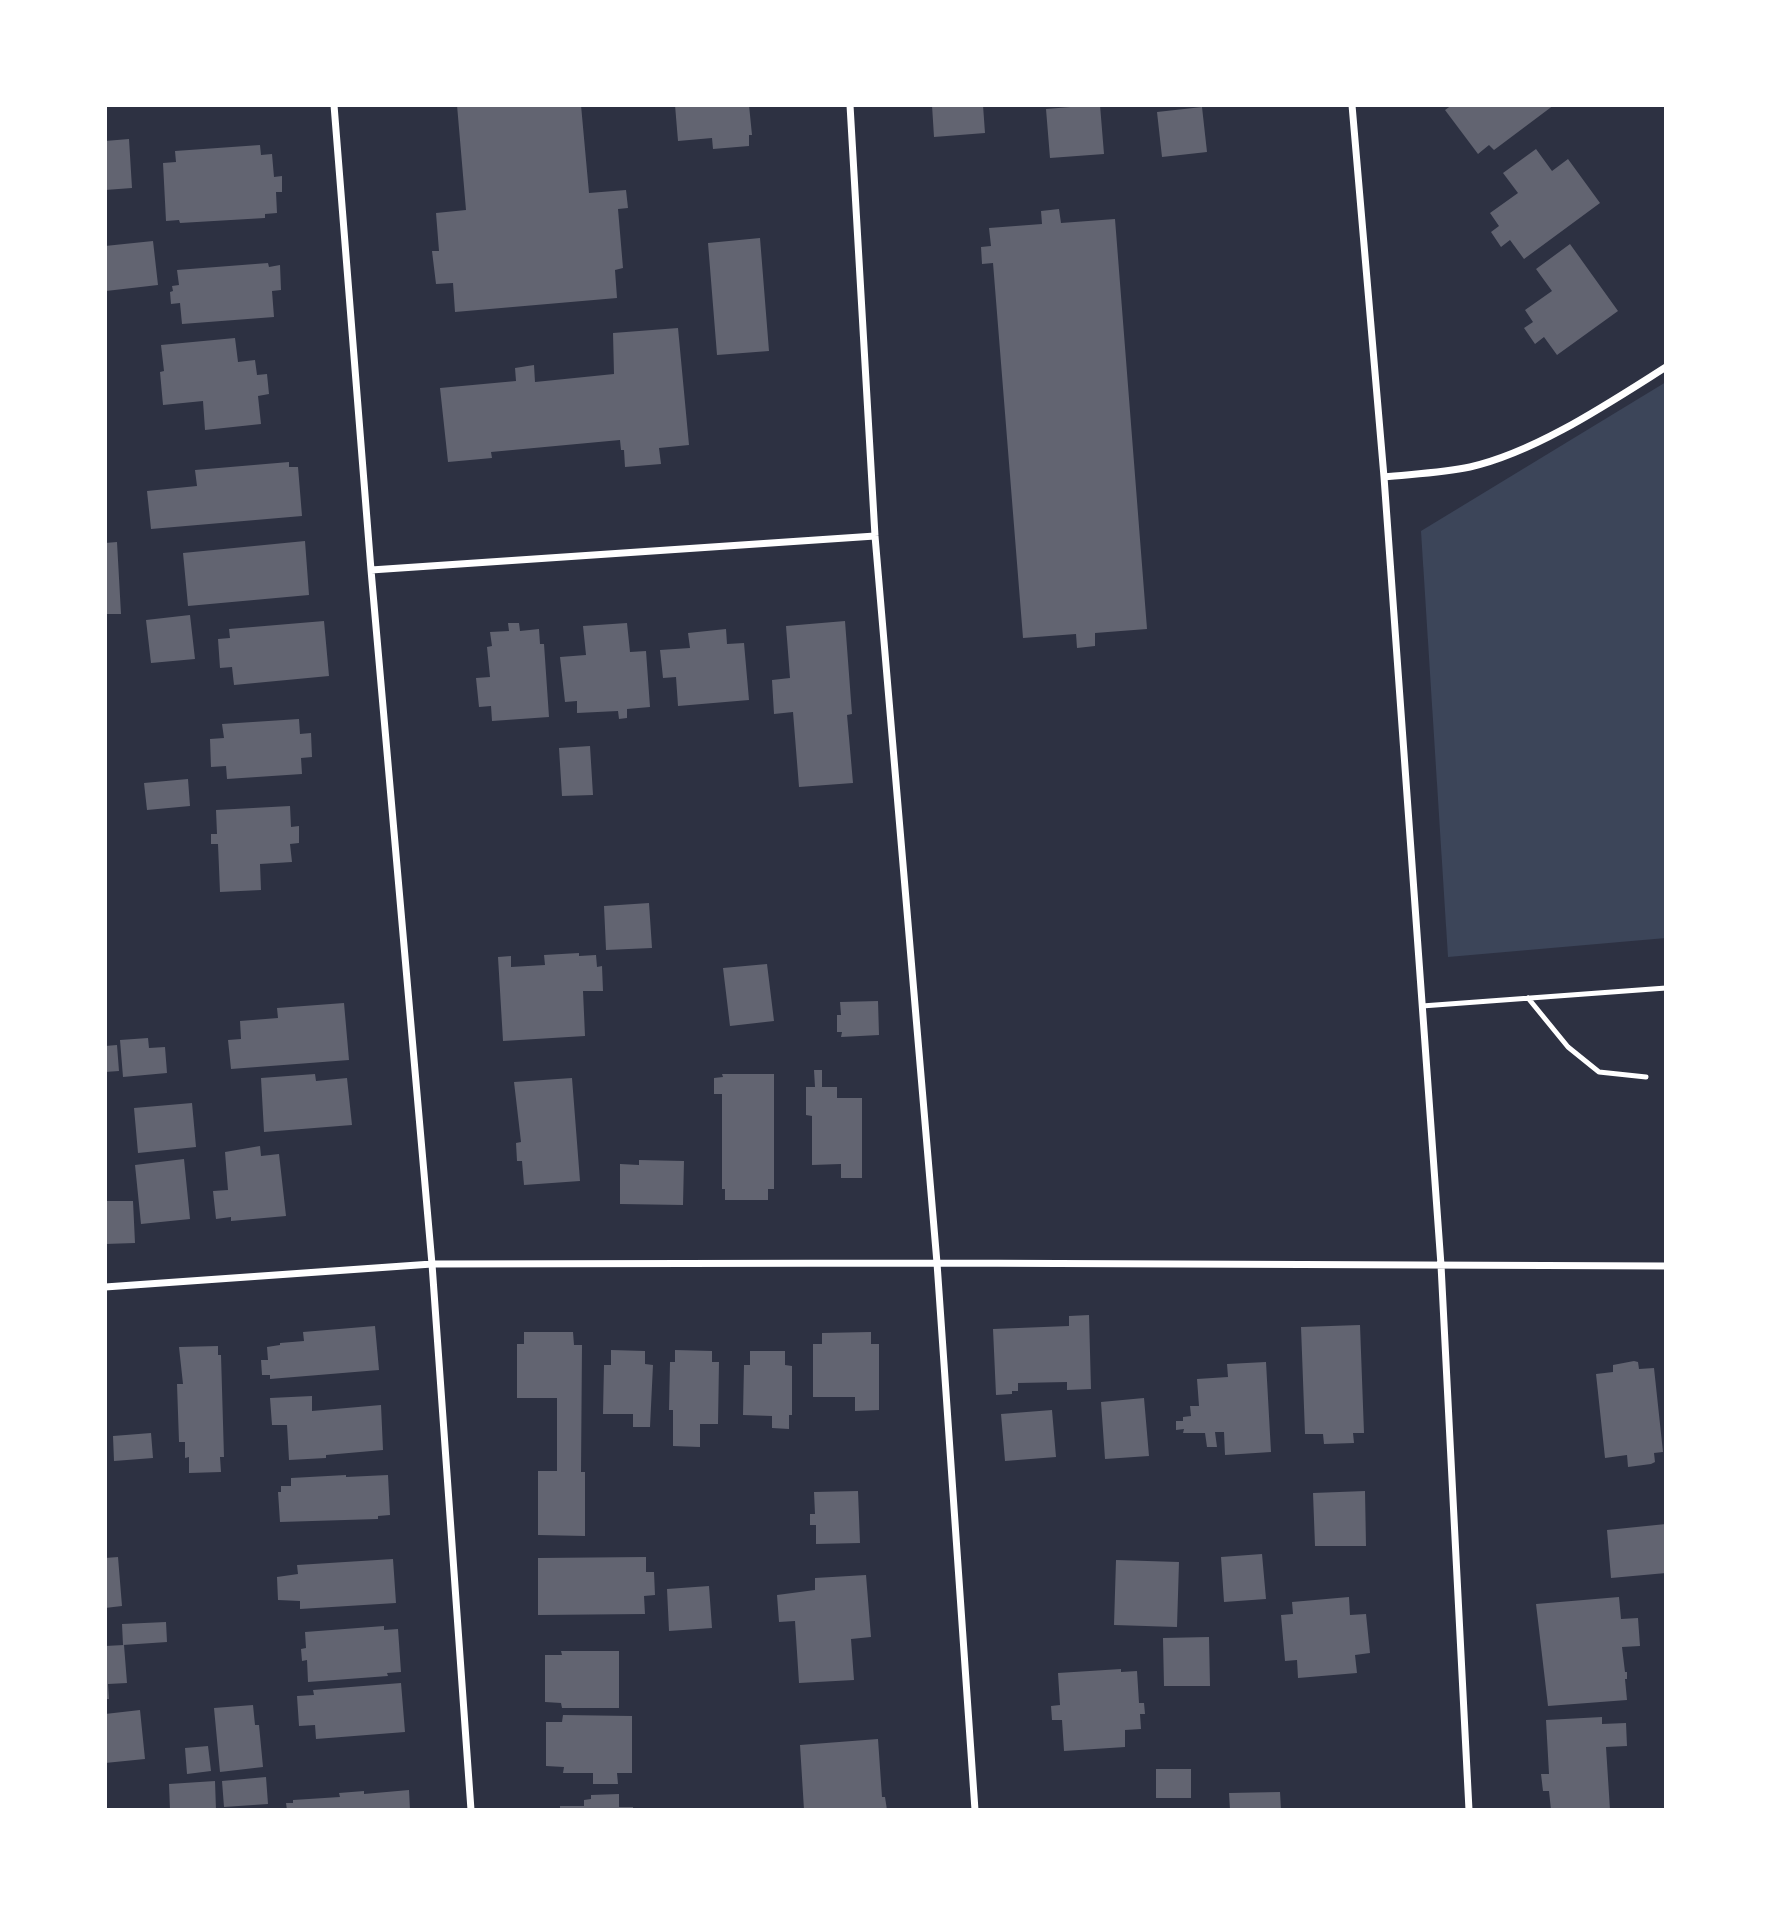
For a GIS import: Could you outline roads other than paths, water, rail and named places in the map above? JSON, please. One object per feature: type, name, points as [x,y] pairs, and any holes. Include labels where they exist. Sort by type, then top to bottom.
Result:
[{"type":"street","points":[[334,105],[371,570],[432,1265],[471,1810]]},
{"type":"street","points":[[850,105],[875,536],[937,1263],[975,1810]]},
{"type":"street","points":[[1352,105],[1384,477],[1441,1265],[1469,1810]]},
{"type":"street","points":[[1384,477],[1470,467],[1516,451],[1588,416],[1666,367]]},
{"type":"street","points":[[371,570],[875,536]]},
{"type":"street","points":[[105,1287],[432,1265],[937,1263],[1666,1266]]},
{"type":"lane","points":[[1422,1006],[1666,988]]},
{"type":"lane","points":[[1528,998],[1569,1047],[1599,1072],[1646,1077]]}]
